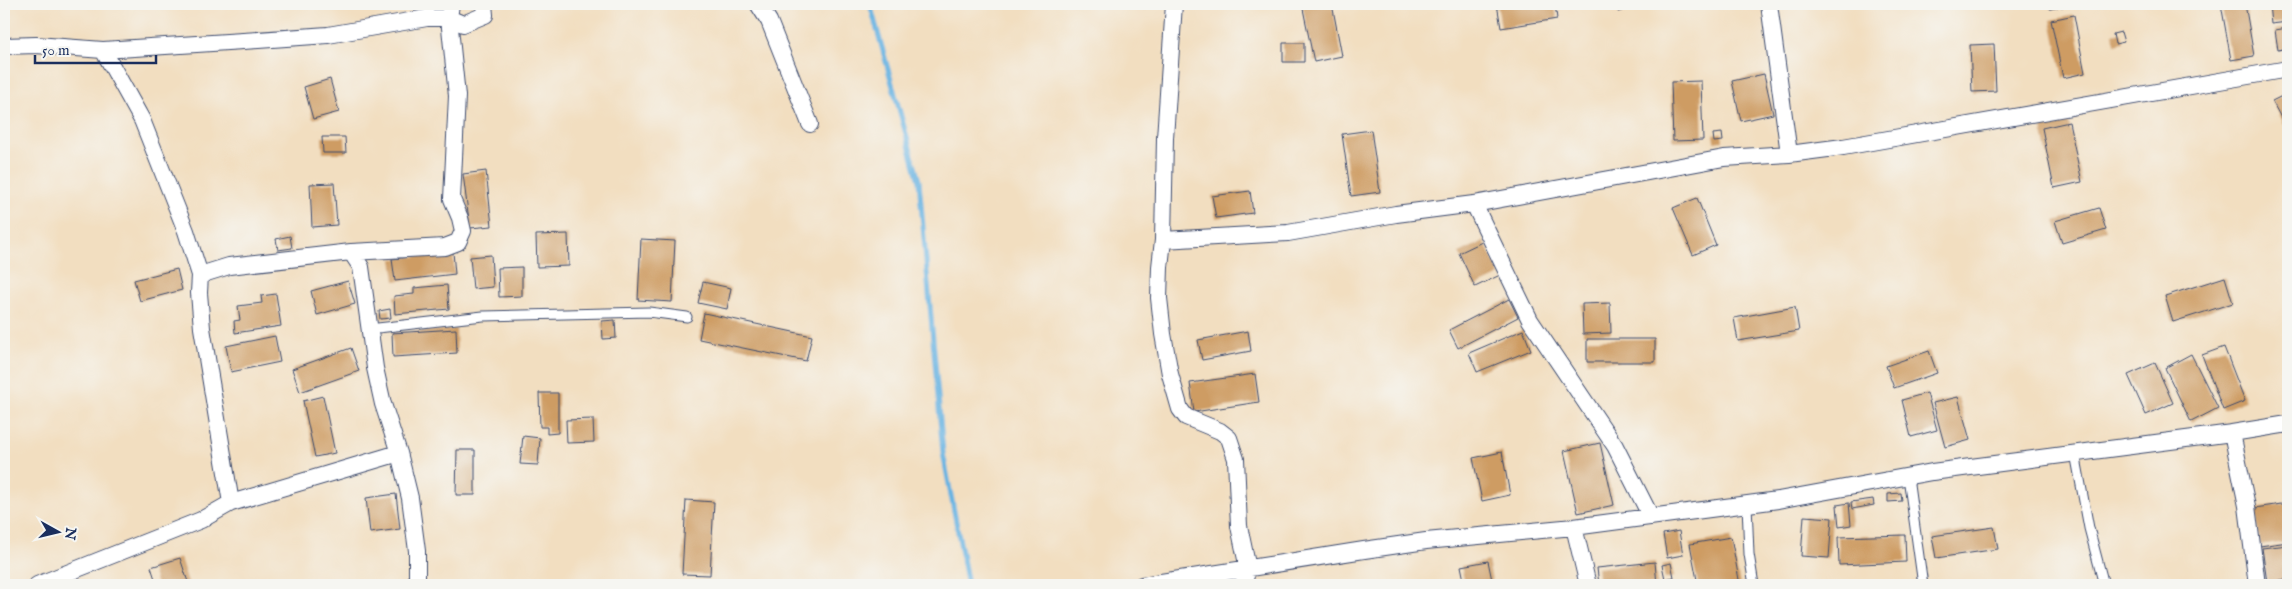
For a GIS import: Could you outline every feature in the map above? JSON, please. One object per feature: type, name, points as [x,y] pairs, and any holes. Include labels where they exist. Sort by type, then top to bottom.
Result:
[{"type":"street","points":[[450,11],[463,24],[485,15],[484,4]]},
{"type":"street","points":[[758,4],[769,22],[810,124]]},
{"type":"street","points":[[1174,4],[1165,138],[1163,240],[1160,268],[1160,298],[1166,355],[1173,389],[1180,409],[1186,418],[1220,431],[1229,438],[1236,459],[1239,526],[1248,569],[1243,585]]},
{"type":"street","points":[[1769,4],[1789,154]]},
{"type":"street","points":[[4,46],[36,44],[103,50],[328,35],[427,18],[450,11]]},
{"type":"street","points":[[200,275],[229,266],[351,252],[445,248],[458,242],[463,231],[452,199],[457,96],[450,11]]},
{"type":"street","points":[[103,50],[142,120],[186,231],[200,275],[199,292],[202,328],[231,503]]},
{"type":"street","points":[[1163,240],[1288,233],[1396,214],[1474,204],[1724,158],[1789,154],[1843,147],[2288,69]]},
{"type":"street","points":[[1474,204],[1530,320],[1615,446],[1651,517]]},
{"type":"street","points":[[351,252],[361,267],[369,329],[383,404],[399,453],[410,498],[417,552],[417,585]]},
{"type":"street","points":[[1142,585],[1426,541],[1574,527],[1747,504],[1908,476],[2288,424]]},
{"type":"street","points":[[2232,433],[2247,506],[2257,585]]},
{"type":"street","points":[[41,584],[202,520],[231,503],[399,453]]},
{"type":"street","points":[[1574,527],[1588,585]]},
{"type":"lane","points":[[369,329],[483,316],[649,312],[688,317]]},
{"type":"lane","points":[[2075,453],[2089,528],[2104,585]]},
{"type":"lane","points":[[1908,476],[1924,585]]},
{"type":"lane","points":[[1747,504],[1749,554],[1754,585]]},
{"type":"building","points":[[1302,4],[1332,4],[1342,56],[1314,62]]},
{"type":"building","points":[[1497,4],[1555,4],[1557,19],[1501,28]]},
{"type":"building","points":[[1616,4],[1647,4],[1618,12]]},
{"type":"building","points":[[2049,4],[2072,4],[2072,5],[2050,9]]},
{"type":"building","points":[[2221,4],[2245,4],[2254,56],[2231,60]]},
{"type":"building","points":[[2269,4],[2288,4],[2288,22],[2271,24]]},
{"type":"building","points":[[2074,15],[2085,73],[2063,78],[2051,20]]},
{"type":"building","points":[[2288,28],[2288,48],[2278,50],[2275,30]]},
{"type":"building","points":[[2121,32],[2124,42],[2115,44],[2113,34]]},
{"type":"building","points":[[1283,43],[1304,43],[1304,62],[1283,62]]},
{"type":"building","points":[[1994,44],[1996,91],[1972,92],[1970,45]]},
{"type":"building","points":[[1764,74],[1773,114],[1741,121],[1732,81]]},
{"type":"building","points":[[330,79],[339,112],[313,119],[304,87]]},
{"type":"building","points":[[1701,81],[1703,140],[1673,141],[1671,82]]},
{"type":"building","points":[[2288,93],[2288,131],[2272,101]]},
{"type":"building","points":[[2069,122],[2082,182],[2054,188],[2042,128]]},
{"type":"building","points":[[1371,130],[1380,192],[1351,196],[1342,134]]},
{"type":"building","points":[[1722,133],[1723,141],[1714,142],[1713,134]]},
{"type":"building","points":[[322,137],[345,137],[346,153],[323,153]]},
{"type":"building","points":[[486,171],[492,226],[470,228],[463,174]]},
{"type":"building","points":[[334,183],[337,225],[312,227],[310,184]]},
{"type":"building","points":[[1250,191],[1253,213],[1216,218],[1212,196]]},
{"type":"building","points":[[1697,198],[1716,245],[1693,255],[1673,208]]},
{"type":"building","points":[[2099,208],[2106,230],[2062,243],[2055,221]]},
{"type":"building","points":[[568,234],[569,266],[537,267],[536,235]]},
{"type":"building","points":[[290,236],[292,248],[278,250],[276,239]]},
{"type":"building","points":[[641,239],[675,241],[672,302],[638,300]]},
{"type":"building","points":[[1484,241],[1500,275],[1475,287],[1459,253]]},
{"type":"building","points":[[453,252],[455,274],[395,281],[392,259]]},
{"type":"building","points":[[491,255],[493,287],[473,289],[470,257]]},
{"type":"building","points":[[522,267],[522,296],[499,297],[498,268]]},
{"type":"building","points":[[177,269],[182,290],[140,301],[134,280]]},
{"type":"building","points":[[2225,277],[2233,303],[2173,322],[2165,296]]},
{"type":"building","points":[[348,281],[355,304],[317,315],[311,291]]},
{"type":"building","points":[[703,282],[731,288],[727,309],[698,303]]},
{"type":"building","points":[[447,285],[449,309],[395,314],[394,296],[414,294],[414,288]]},
{"type":"building","points":[[276,294],[281,326],[235,333],[234,321],[240,320],[238,306],[262,303],[261,296]]},
{"type":"building","points":[[1509,299],[1518,317],[1458,348],[1449,330]]},
{"type":"building","points":[[1610,303],[1611,333],[1583,334],[1582,304]]},
{"type":"building","points":[[1795,307],[1799,331],[1738,341],[1734,318]]},
{"type":"building","points":[[390,309],[391,318],[380,319],[379,311]]},
{"type":"building","points":[[704,313],[812,336],[806,361],[699,339]]},
{"type":"building","points":[[615,320],[616,338],[603,339],[602,321]]},
{"type":"building","points":[[456,329],[457,353],[393,357],[392,333]]},
{"type":"building","points":[[1523,330],[1531,350],[1477,372],[1469,353]]},
{"type":"building","points":[[1248,331],[1251,351],[1202,360],[1198,340]]},
{"type":"building","points":[[275,336],[280,362],[231,372],[226,346]]},
{"type":"building","points":[[1587,339],[1655,339],[1655,362],[1587,362]]},
{"type":"building","points":[[2224,347],[2245,401],[2223,410],[2202,355]]},
{"type":"building","points":[[351,348],[359,371],[300,392],[292,369]]},
{"type":"building","points":[[1929,351],[1937,373],[1894,388],[1886,366]]},
{"type":"building","points":[[2191,354],[2218,408],[2191,422],[2165,368]]},
{"type":"building","points":[[2155,363],[2173,403],[2146,415],[2128,375]]},
{"type":"building","points":[[1255,374],[1259,402],[1194,412],[1190,383]]},
{"type":"building","points":[[539,393],[558,393],[558,433],[547,434],[547,427],[540,427]]},
{"type":"building","points":[[1927,393],[1937,430],[1911,437],[1902,400]]},
{"type":"building","points":[[323,396],[335,453],[315,457],[303,401]]},
{"type":"building","points":[[1958,397],[1970,440],[1945,447],[1933,403]]},
{"type":"building","points":[[593,419],[594,442],[567,443],[566,420]]},
{"type":"building","points":[[523,436],[540,438],[538,465],[520,464]]},
{"type":"building","points":[[1600,443],[1614,505],[1578,513],[1564,451]]},
{"type":"building","points":[[457,450],[475,450],[475,495],[456,495]]},
{"type":"building","points":[[1502,452],[1510,495],[1482,501],[1473,458]]},
{"type":"building","points":[[1901,493],[1902,501],[1888,502],[1888,494]]},
{"type":"building","points":[[396,494],[400,529],[370,533],[366,498]]},
{"type":"building","points":[[1873,499],[1874,505],[1852,509],[1851,502]]},
{"type":"building","points":[[686,500],[714,502],[710,575],[682,574]]},
{"type":"building","points":[[1849,503],[1851,525],[1839,527],[1837,505]]},
{"type":"building","points":[[2288,503],[2288,542],[2260,546],[2255,508]]},
{"type":"building","points":[[1804,516],[1832,518],[1829,558],[1801,556]]},
{"type":"building","points":[[1994,527],[1998,549],[1936,558],[1932,536]]},
{"type":"building","points":[[1679,531],[1683,555],[1667,558],[1663,534]]},
{"type":"building","points":[[1905,535],[1906,562],[1839,565],[1838,537]]},
{"type":"building","points":[[1731,537],[1740,585],[1698,585],[1690,544]]},
{"type":"building","points":[[2288,545],[2288,579],[2267,582],[2262,548]]},
{"type":"building","points":[[180,558],[189,585],[157,585],[151,567]]},
{"type":"building","points":[[1488,561],[1493,585],[1465,585],[1461,566]]},
{"type":"building","points":[[1655,562],[1657,585],[1599,585],[1597,568]]},
{"type":"building","points":[[1671,563],[1674,577],[1665,579],[1662,565]]},
{"type":"waterway","points":[[870,4],[919,181],[943,453],[968,585]]}]
